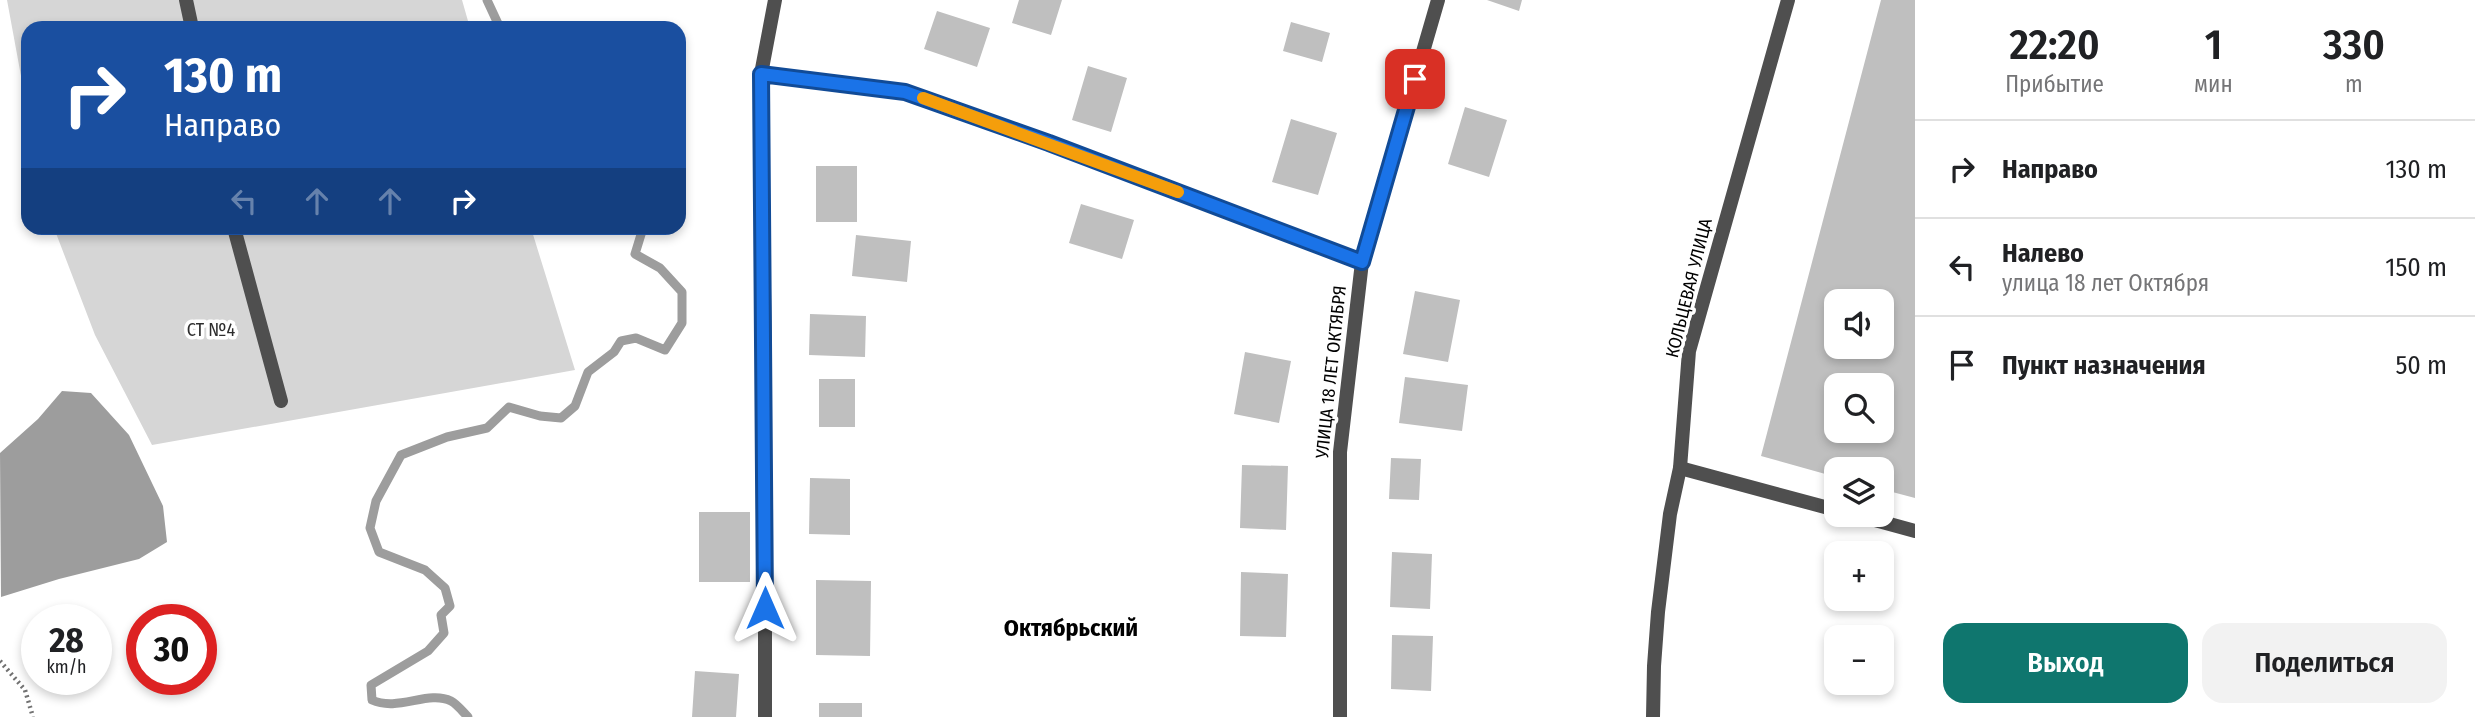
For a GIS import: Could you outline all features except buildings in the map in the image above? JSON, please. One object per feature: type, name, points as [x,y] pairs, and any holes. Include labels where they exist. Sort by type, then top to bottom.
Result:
[{"type":"street","points":[[186,0],[190,21]]},
{"type":"street","points":[[765,717],[765,364],[761,74],[775,0]]},
{"type":"street","name":"УЛИЦА 18 ЛЕТ ОКТЯБРЯ","points":[[1340,717],[1340,452],[1362,262],[1438,0]]},
{"type":"street","name":"КОЛЬЦЕВАЯ УЛИЦА","points":[[1653,717],[1657,612],[1670,514],[1680,468],[1689,351],[1788,0]]},
{"type":"street","points":[[761,74],[905,92],[1049,143],[1362,262]]},
{"type":"street","points":[[236,235],[282,401]]},
{"type":"street","points":[[1680,468],[1824,507]]},
{"type":"street","points":[[1894,525],[1915,531]]},
{"type":"path","points":[[0,661],[25,690],[33,717]]},
{"type":"green space","points":[[7,0],[462,0],[468,21],[21,21],[21,76]]},
{"type":"green space","name":"СТ №4","points":[[57,235],[533,235],[575,370],[152,445],[95,335]]},
{"type":"shaded area","points":[[62,391],[91,393],[129,435],[163,506],[167,542],[139,559],[1,597],[0,453],[38,419]]},
{"type":"waterway","points":[[487,0],[497,21]]},
{"type":"waterway","points":[[468,717],[453,702],[442,698],[392,704],[372,700],[371,685],[428,651],[444,633],[441,615],[450,606],[445,588],[425,570],[379,552],[370,528],[376,501],[401,455],[447,437],[487,428],[509,407],[540,416],[561,418],[575,406],[588,372],[614,352],[621,341],[636,338],[665,350],[682,323],[682,292],[660,268],[635,254],[641,235]]},
{"type":"slow traffic","points":[[923,98],[1178,192]]},
{"type":"district","name":"Октябрьский","points":[[1071,628]]},
{"type":"route","points":[[765,608],[761,74],[905,92],[1049,143],[1362,262],[1415,79]]}]
